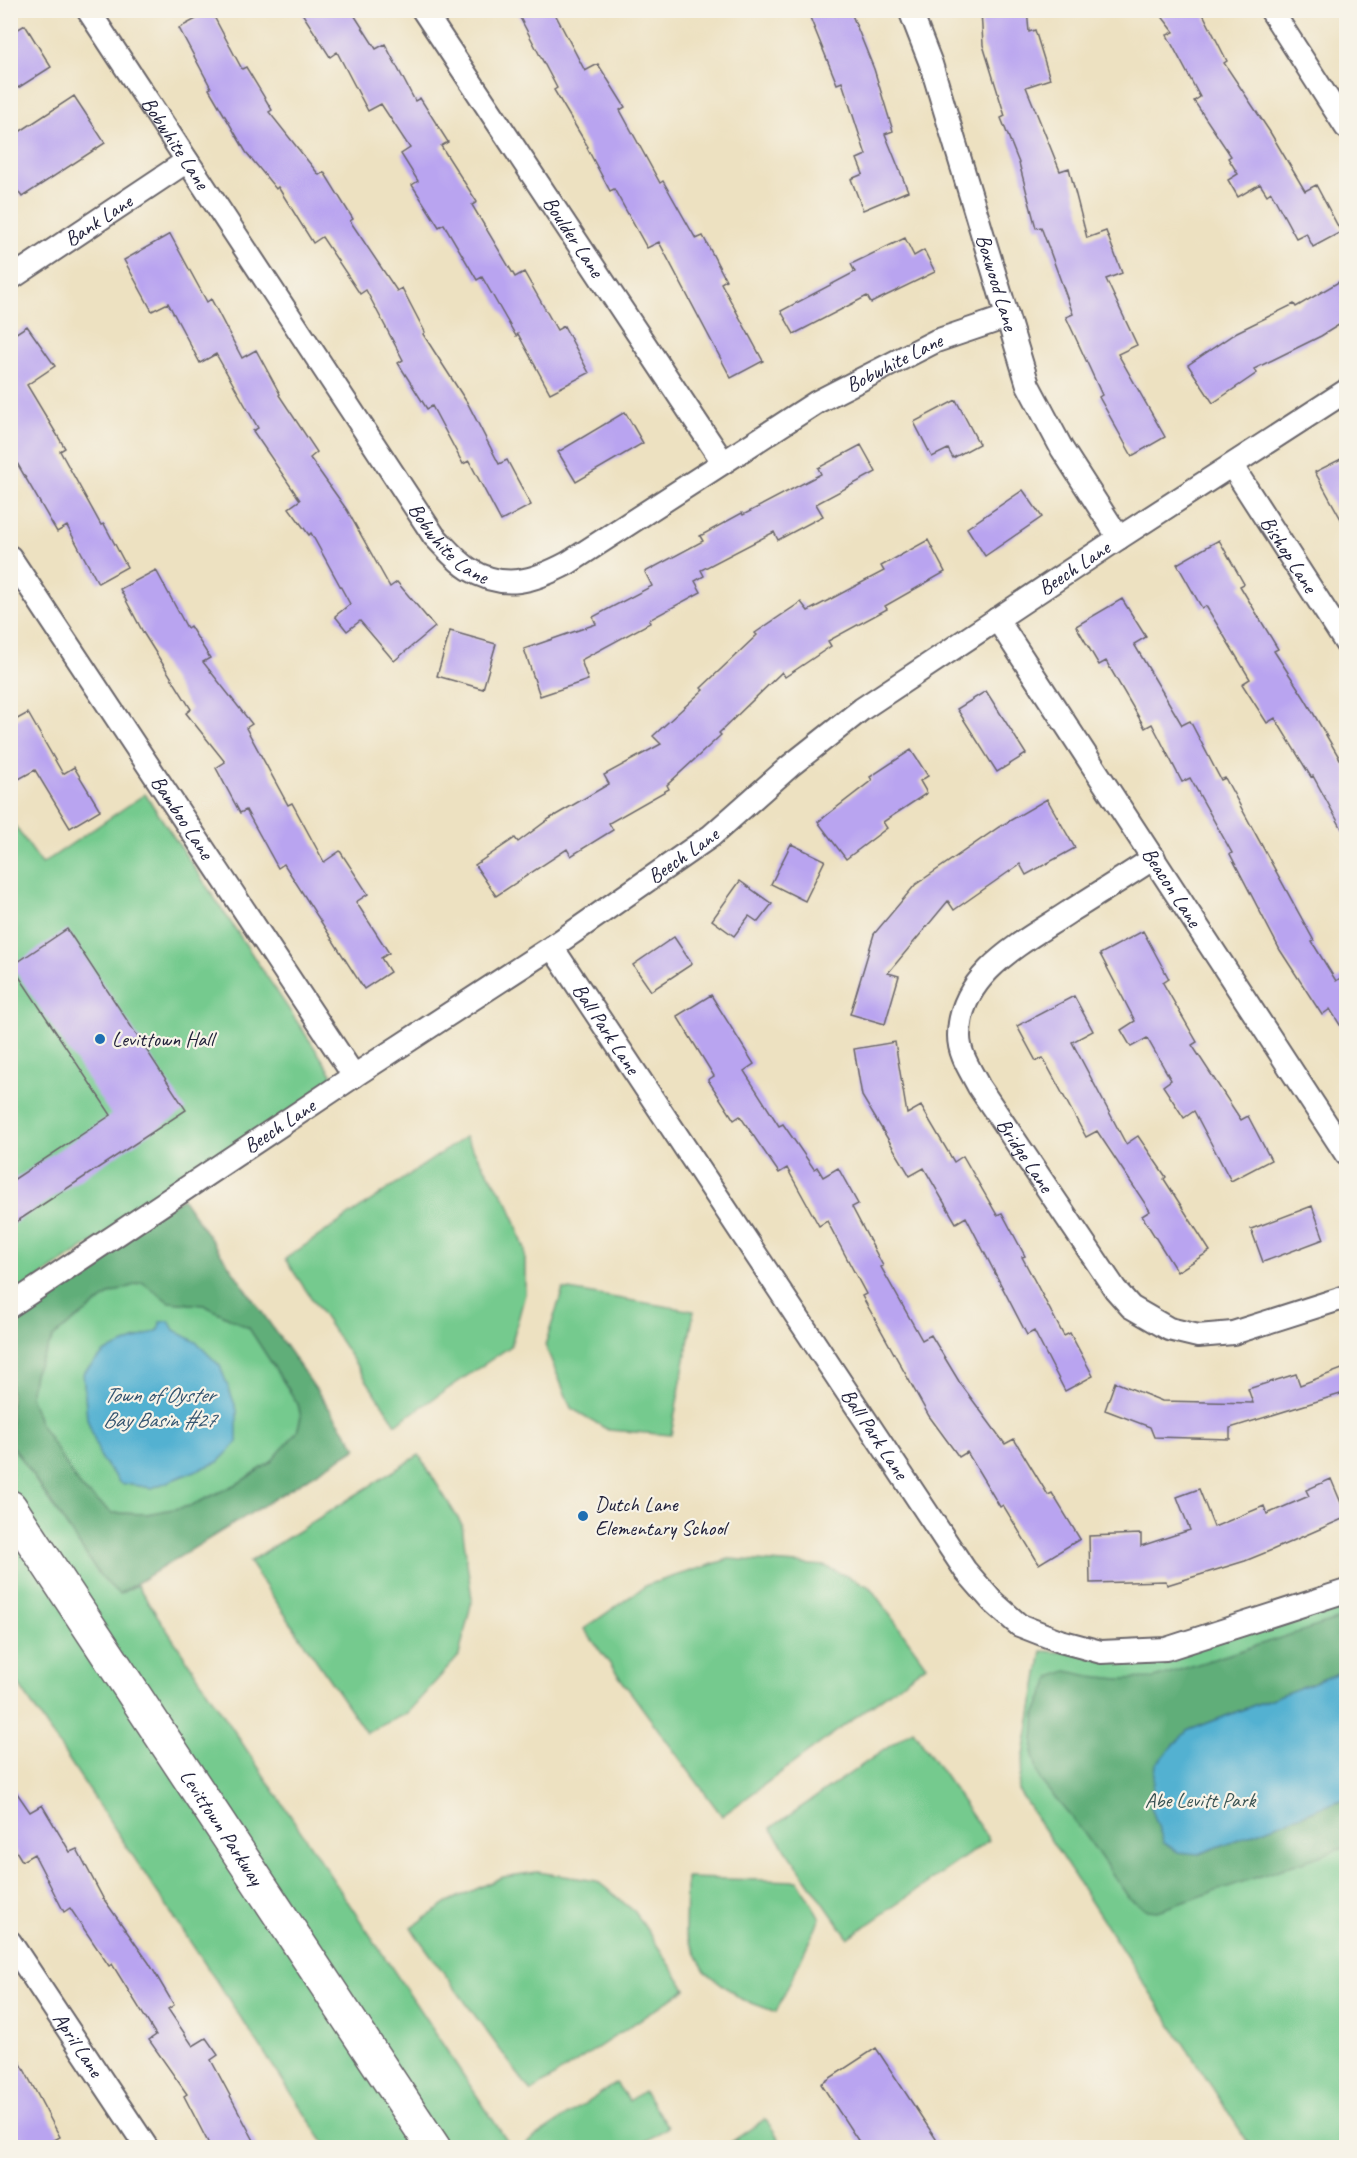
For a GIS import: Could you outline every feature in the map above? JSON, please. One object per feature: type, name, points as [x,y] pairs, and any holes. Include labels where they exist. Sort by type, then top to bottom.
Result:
[{"type":"street","name":"Bobwhite Lane","points":[[88,10],[434,536],[467,568],[484,577],[506,582],[526,582],[544,576],[568,564],[816,402],[936,341],[1007,317]]},
{"type":"street","name":"Boulder Lane","points":[[423,10],[723,462]]},
{"type":"street","name":"Boxwood Lane","points":[[910,10],[931,64],[1028,385],[1062,449],[1119,538]]},
{"type":"street","points":[[1271,10],[1347,127]]},
{"type":"street","name":"Bank Lane","points":[[10,279],[187,161]]},
{"type":"street","name":"Beech Lane","points":[[10,1306],[354,1076],[552,948],[711,836],[790,766],[862,709],[1119,538],[1347,391]]},
{"type":"street","name":"Bishop Lane","points":[[1232,466],[1347,643]]},
{"type":"street","name":"Bamboo Lane","points":[[10,557],[354,1076]]},
{"type":"street","name":"Beacon Lane","points":[[997,619],[1347,1154]]},
{"type":"street","name":"Bridge Lane","points":[[1154,858],[1004,955],[978,983],[965,1004],[959,1036],[962,1055],[979,1087],[1115,1288],[1131,1307],[1169,1329],[1198,1336],[1233,1333],[1347,1297]]},
{"type":"street","name":"Ball Park Lane","points":[[552,948],[965,1570],[992,1601],[1019,1625],[1060,1641],[1101,1652],[1166,1649],[1347,1591]]},
{"type":"street","name":"Levittown Parkway","points":[[10,1507],[434,2148]]},
{"type":"street","name":"April Lane","points":[[10,1942],[147,2148]]},
{"type":"green space","points":[[145,794],[336,1080],[10,1297],[10,819],[42,864]]},
{"type":"green space","points":[[465,1137],[509,1204],[525,1250],[525,1294],[511,1346],[396,1424],[285,1259]]},
{"type":"green space","points":[[182,1198],[357,1448],[119,1594],[101,1577],[11,1443],[10,1312]],"holes":[[[142,1282],[169,1302],[204,1305],[249,1328],[298,1404],[301,1417],[297,1432],[270,1463],[237,1484],[190,1506],[147,1514],[112,1513],[81,1488],[39,1422],[30,1396],[34,1373],[54,1336],[110,1294]]]},
{"type":"green space","points":[[142,1282],[169,1302],[204,1305],[249,1328],[298,1404],[301,1417],[297,1432],[270,1463],[237,1484],[190,1506],[147,1514],[112,1513],[81,1488],[39,1422],[30,1396],[34,1373],[54,1336],[110,1294]]},
{"type":"green space","points":[[563,1289],[694,1311],[671,1435],[608,1430],[571,1408],[545,1345]]},
{"type":"green space","points":[[10,1443],[101,1577],[119,1594],[137,1585],[511,2147],[327,2147],[11,1673]]},
{"type":"green space","points":[[419,1455],[462,1525],[472,1600],[459,1656],[407,1713],[366,1733],[249,1562]]},
{"type":"green space","points":[[729,1559],[825,1566],[870,1587],[926,1665],[722,1816],[584,1629],[647,1585]]},
{"type":"green space","name":"Abe Levitt Park","points":[[1346,1598],[1346,2147],[1251,2147],[1018,1790],[1042,1651],[1162,1658]]},
{"type":"green space","points":[[1346,1617],[1346,1670],[1187,1731],[1199,1854],[1346,1798],[1346,1847],[1157,1911],[1147,1910],[1129,1898],[1084,1833],[1040,1780],[1033,1755],[1036,1713],[1051,1677],[1067,1671],[1120,1679],[1154,1678]]},
{"type":"green space","points":[[913,1730],[989,1840],[848,1938],[771,1828]]},
{"type":"green space","points":[[537,1872],[597,1881],[635,1912],[686,1989],[531,2092],[411,1928],[452,1900],[503,1877]]},
{"type":"green space","points":[[686,1878],[798,1881],[820,1918],[776,2012],[741,1999],[705,1971],[685,1933]]},
{"type":"green space","points":[[616,2083],[629,2101],[644,2091],[668,2127],[637,2147],[520,2147]]},
{"type":"green space","points":[[765,2119],[784,2147],[724,2147]]},
{"type":"water","name":"Town of Oyster Bay Basin #27","points":[[169,1321],[174,1330],[196,1342],[220,1366],[237,1410],[237,1443],[218,1462],[152,1488],[120,1483],[101,1459],[87,1418],[83,1373],[105,1352],[159,1330],[160,1322]]},
{"type":"water","points":[[1346,1670],[1346,1798],[1199,1854],[1178,1852],[1164,1843],[1151,1807],[1156,1764],[1187,1731]]},
{"type":"building","points":[[300,10],[351,10],[376,49],[385,44],[415,101],[420,98],[448,142],[441,146],[477,202],[472,205],[515,277],[524,272],[557,330],[564,326],[589,373],[550,393],[518,334],[516,336],[482,277],[477,280],[444,224],[439,227],[412,185],[418,181],[401,154],[410,148],[381,104],[368,111],[337,52],[330,57]]},
{"type":"building","points":[[516,10],[553,10],[585,71],[598,64],[625,107],[620,110],[660,183],[663,181],[696,239],[703,236],[726,280],[721,283],[763,361],[731,378],[659,242],[647,248],[614,189],[610,191],[588,147],[554,90],[557,88]]},
{"type":"building","points":[[807,10],[850,10],[874,69],[893,131],[885,134],[908,191],[863,210],[851,179],[863,174],[857,159],[866,155],[842,82],[837,84]]},
{"type":"building","points":[[981,10],[1027,10],[1029,32],[1035,30],[1050,79],[1026,87],[1060,171],[1069,168],[1087,238],[1106,231],[1122,273],[1106,279],[1137,345],[1118,354],[1165,437],[1132,456],[1099,397],[1102,395],[1066,317],[1073,314],[1041,227],[1036,228],[1019,163],[1001,118],[1005,116],[983,45]]},
{"type":"building","points":[[1157,10],[1201,10],[1227,61],[1224,63],[1270,132],[1305,191],[1316,185],[1341,232],[1313,247],[1306,233],[1296,238],[1271,192],[1267,195],[1260,184],[1238,197],[1228,180],[1238,174],[1228,158],[1231,156],[1194,101],[1200,97],[1167,35],[1174,32]]},
{"type":"building","points":[[211,11],[242,69],[246,67],[272,110],[269,112],[319,175],[324,172],[353,219],[350,221],[397,291],[402,288],[425,332],[423,334],[468,404],[499,464],[507,460],[531,505],[501,521],[469,461],[463,464],[432,406],[427,409],[398,363],[403,360],[366,290],[360,294],[322,237],[313,243],[278,187],[276,189],[246,152],[209,89],[211,88],[179,28]]},
{"type":"building","points":[[25,25],[51,67],[18,88],[10,76],[10,34]]},
{"type":"building","points":[[74,96],[105,143],[22,197],[10,180],[10,138]]},
{"type":"building","points":[[170,234],[207,302],[211,299],[242,358],[256,350],[279,395],[317,452],[310,458],[347,510],[390,587],[397,582],[435,627],[394,661],[360,621],[347,631],[335,616],[350,604],[311,533],[309,535],[289,508],[300,500],[253,431],[258,428],[216,354],[200,363],[168,303],[152,311],[124,260]]},
{"type":"building","points":[[905,238],[914,256],[924,250],[935,272],[871,303],[867,296],[794,334],[781,311],[855,272],[851,264]]},
{"type":"building","points":[[1347,277],[1347,320],[1321,336],[1254,369],[1257,373],[1213,403],[1188,365],[1237,332],[1294,304],[1296,307]]},
{"type":"building","points":[[27,326],[55,366],[27,385],[65,448],[60,451],[127,567],[98,583],[67,526],[57,532],[10,451],[10,337]]},
{"type":"building","points":[[956,400],[979,444],[953,458],[948,449],[932,457],[914,422]]},
{"type":"building","points":[[625,412],[643,443],[576,482],[558,452]]},
{"type":"building","points":[[861,445],[876,472],[816,504],[823,516],[778,540],[774,532],[701,570],[704,576],[695,581],[701,592],[649,620],[650,623],[581,660],[588,680],[540,696],[524,649],[596,624],[593,617],[652,586],[645,572],[703,541],[700,536],[821,474],[818,468]]},
{"type":"building","points":[[1347,456],[1347,530],[1315,472]]},
{"type":"building","points":[[1023,490],[1042,517],[985,556],[967,528]]},
{"type":"building","points":[[928,540],[945,572],[885,606],[887,609],[828,641],[831,646],[785,677],[782,672],[719,733],[721,735],[667,785],[669,789],[609,823],[613,830],[571,856],[567,849],[496,896],[475,865],[515,838],[518,842],[549,819],[609,784],[604,775],[661,744],[653,736],[703,690],[701,688],[757,635],[755,633],[801,602],[808,611],[884,571],[881,566]]},
{"type":"building","points":[[1219,540],[1244,584],[1240,586],[1278,649],[1274,651],[1347,771],[1347,838],[1313,776],[1311,777],[1275,718],[1267,723],[1242,684],[1250,679],[1206,606],[1202,608],[1177,564]]},
{"type":"building","points":[[156,570],[187,628],[190,626],[210,658],[203,662],[252,724],[246,728],[288,805],[292,803],[324,862],[340,851],[368,894],[356,902],[389,953],[381,958],[390,972],[364,989],[284,864],[278,868],[246,810],[240,813],[216,768],[225,762],[186,713],[191,709],[144,634],[120,589]]},
{"type":"building","points":[[1122,599],[1146,637],[1134,644],[1182,725],[1190,721],[1221,780],[1225,778],[1314,941],[1312,942],[1336,981],[1347,974],[1347,1036],[1330,1009],[1322,1015],[1280,950],[1230,854],[1232,853],[1190,778],[1182,782],[1152,724],[1145,728],[1106,661],[1099,665],[1076,626]]},
{"type":"building","points":[[450,631],[496,644],[483,689],[437,676]]},
{"type":"building","points":[[986,691],[1026,754],[997,772],[957,709]]},
{"type":"building","points":[[28,713],[63,774],[74,767],[100,810],[70,828],[35,770],[17,780],[10,769],[10,723]]},
{"type":"building","points":[[911,750],[928,776],[920,781],[927,793],[883,822],[887,828],[846,859],[818,822],[872,780],[870,777]]},
{"type":"building","points":[[1047,799],[1075,848],[1026,875],[1020,864],[954,910],[948,901],[888,973],[899,976],[885,1024],[850,1014],[874,934],[915,885],[999,827]]},
{"type":"building","points":[[791,844],[825,860],[805,901],[771,884]]},
{"type":"building","points":[[740,881],[772,904],[758,922],[749,916],[734,936],[712,920]]},
{"type":"building","name":"Levittown Hall","points":[[67,929],[186,1110],[10,1226],[10,1182],[111,1115],[12,966]]},
{"type":"building","points":[[1143,931],[1169,979],[1163,983],[1197,1042],[1192,1045],[1241,1120],[1248,1116],[1271,1160],[1231,1181],[1194,1111],[1184,1118],[1163,1086],[1171,1080],[1147,1038],[1131,1047],[1121,1030],[1135,1021],[1100,954]]},
{"type":"building","points":[[674,937],[692,964],[651,991],[633,965]]},
{"type":"building","points":[[711,995],[754,1064],[744,1071],[779,1126],[783,1124],[814,1169],[817,1167],[823,1177],[838,1168],[858,1204],[852,1207],[883,1266],[881,1267],[922,1340],[931,1335],[960,1383],[1005,1444],[1014,1439],[1048,1495],[1052,1493],[1080,1539],[1039,1564],[1003,1505],[1000,1507],[967,1452],[959,1457],[929,1416],[862,1296],[866,1294],[827,1221],[819,1226],[787,1168],[779,1173],[740,1116],[734,1120],[708,1080],[714,1076],[677,1016]]},
{"type":"building","points":[[1074,996],[1093,1031],[1072,1042],[1126,1144],[1138,1136],[1166,1177],[1164,1179],[1210,1251],[1177,1272],[1142,1216],[1150,1211],[1097,1131],[1086,1137],[1043,1058],[1036,1061],[1017,1026]]},
{"type":"building","points":[[895,1042],[907,1114],[921,1106],[954,1162],[963,1156],[997,1215],[1002,1213],[1025,1256],[1022,1257],[1064,1336],[1070,1333],[1093,1376],[1065,1391],[1034,1331],[1027,1335],[966,1217],[956,1223],[924,1168],[910,1176],[862,1096],[854,1049]]},
{"type":"building","points":[[1312,1206],[1324,1239],[1263,1262],[1251,1229]]},
{"type":"building","points":[[1347,1367],[1347,1392],[1230,1428],[1230,1439],[1154,1437],[1150,1427],[1105,1410],[1115,1382],[1162,1401],[1253,1403],[1248,1389],[1296,1374],[1300,1385]]},
{"type":"building","points":[[1331,1479],[1347,1517],[1272,1550],[1245,1561],[1167,1585],[1166,1581],[1090,1583],[1089,1536],[1141,1534],[1141,1546],[1190,1530],[1177,1497],[1199,1489],[1214,1527],[1264,1506],[1267,1514],[1309,1496],[1306,1490]]},
{"type":"building","points":[[10,1783],[30,1812],[42,1805],[70,1852],[77,1849],[103,1898],[149,1963],[174,2005],[168,2009],[193,2046],[206,2038],[218,2055],[211,2060],[258,2148],[211,2148],[184,2096],[187,2094],[149,2040],[156,2035],[112,1964],[109,1966],[70,1908],[64,1912],[34,1854],[22,1861],[10,1841]]},
{"type":"building","points":[[10,2043],[60,2137],[40,2148],[10,2148]]},
{"type":"building","points":[[876,2048],[942,2148],[863,2148],[821,2084]]},
{"type":"place","name":"Levittown Hall","points":[[100,1039]]},
{"type":"place","name":"Dutch Lane Elementary School","points":[[583,1516]]}]
